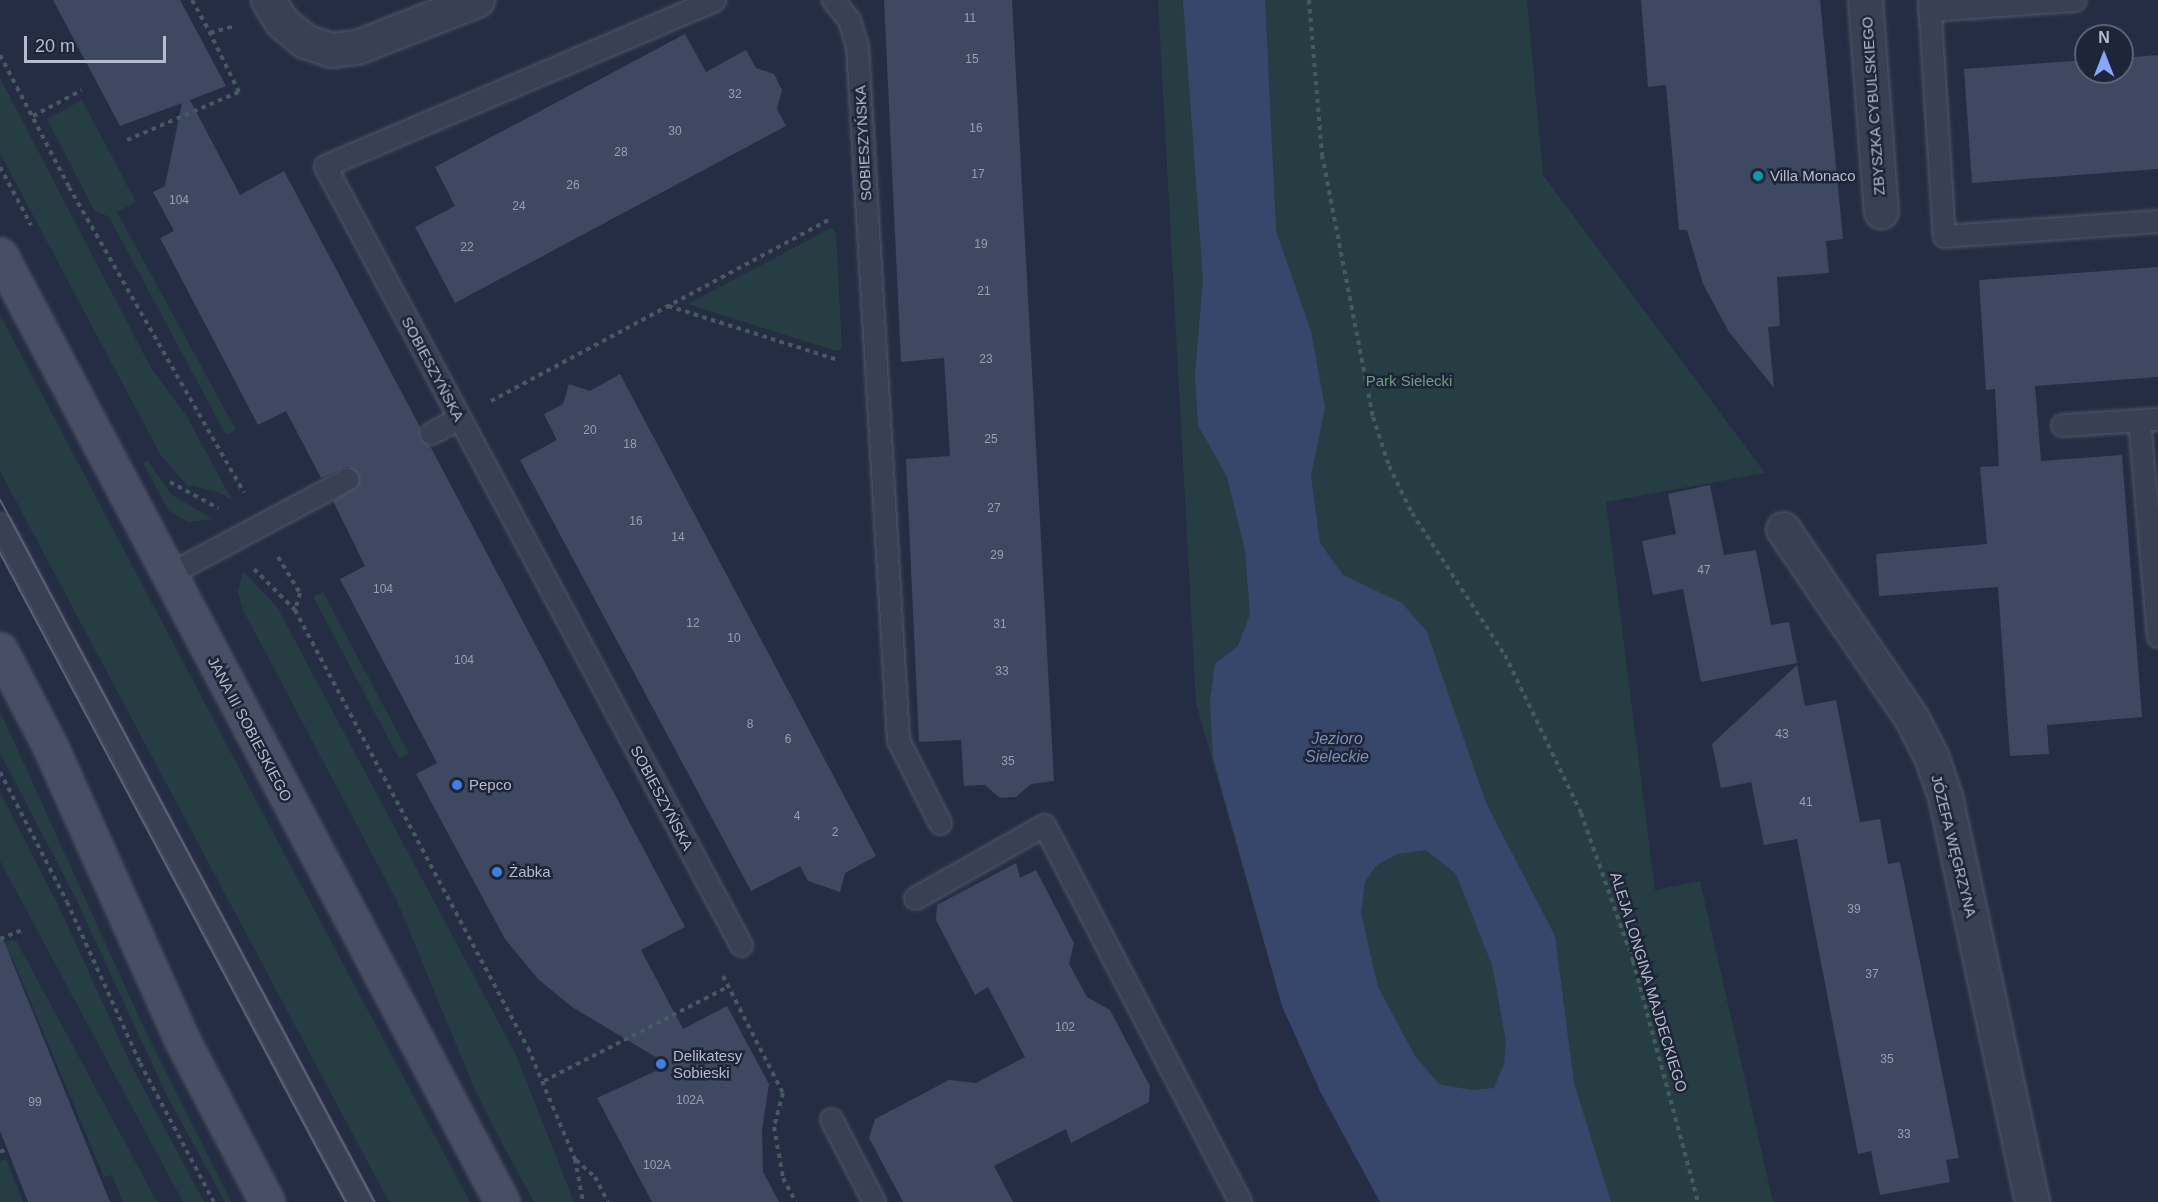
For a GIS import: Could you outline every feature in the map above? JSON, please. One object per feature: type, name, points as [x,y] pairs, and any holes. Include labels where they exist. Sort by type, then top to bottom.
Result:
[{"type":"main road","name":"JANA III SOBIESKIEGO","points":[[0,255],[502,1202]]},
{"type":"main road","points":[[0,650],[50,746],[181,1038],[267,1202]]},
{"type":"street","points":[[268,0],[282,22],[305,41],[331,50],[357,47],[477,0]]},
{"type":"street","name":"ZBYSZKA CYBULSKIEGO","points":[[1865,0],[1881,211]]},
{"type":"street","name":"JÓZEFA WĘGRZYNA","points":[[1783,529],[1912,719],[1931,756],[1945,795],[2032,1202]]},
{"type":"lane","name":"SOBIESZYŃSKA","points":[[714,0],[325,166],[741,945]]},
{"type":"lane","name":"SOBIESZYŃSKA","points":[[833,0],[849,20],[857,46],[898,740],[940,823]]},
{"type":"lane","points":[[2075,0],[1929,5],[1944,236],[2158,220]]},
{"type":"lane","points":[[431,433],[459,418]]},
{"type":"lane","points":[[2062,424],[2148,419],[2158,636]]},
{"type":"lane","points":[[170,574],[348,479]]},
{"type":"lane","points":[[0,524],[360,1202]]},
{"type":"lane","points":[[915,898],[1044,825],[1240,1202]]},
{"type":"lane","points":[[831,1119],[874,1202]]},
{"type":"path","points":[[127,140],[239,92],[192,0]]},
{"type":"path","name":"ALEJA LONGINA MAJDECKIEGO","points":[[1310,0],[1322,155],[1376,426],[1412,513],[1505,655],[1581,813],[1634,961],[1698,1202]]},
{"type":"path","points":[[210,33],[239,24]]},
{"type":"path","points":[[0,55],[300,593],[295,610]]},
{"type":"path","points":[[33,116],[82,90]]},
{"type":"path","points":[[0,168],[33,230]]},
{"type":"path","points":[[459,418],[866,200]]},
{"type":"path","points":[[667,306],[876,371]]},
{"type":"path","points":[[164,475],[179,490],[217,507],[258,573],[295,610],[544,1081],[575,1159],[583,1202]]},
{"type":"path","points":[[0,772],[67,902],[145,1073],[214,1202]]},
{"type":"path","points":[[0,939],[25,929]]},
{"type":"path","points":[[741,945],[714,958],[783,1093],[774,1127],[783,1178],[796,1202]]},
{"type":"path","points":[[544,1081],[728,987]]},
{"type":"path","points":[[0,1152],[7,1149]]},
{"type":"path","points":[[575,1159],[596,1177],[608,1202]]},
{"type":"green space","name":"Park Sielecki","points":[[1158,0],[1527,0],[1543,175],[1765,473],[1606,502],[1655,890],[1700,881],[1773,1202],[1380,1202],[1321,1093],[1282,1006],[1196,703]]},
{"type":"green space","points":[[0,78],[151,368],[187,417],[232,500],[219,492],[187,485],[160,454],[0,153]]},
{"type":"green space","points":[[82,100],[136,202],[117,212],[236,430],[226,435],[109,217],[94,210],[47,119]]},
{"type":"green space","points":[[831,228],[836,233],[842,349],[836,351],[688,304]]},
{"type":"green space","points":[[0,315],[470,1202],[389,1202],[0,471]]},
{"type":"green space","points":[[147,460],[172,495],[213,519],[188,522],[169,511],[143,463]]},
{"type":"green space","points":[[243,571],[277,607],[516,1055],[574,1202],[534,1202],[504,1147],[475,1090],[397,901],[242,608],[238,592]]},
{"type":"green space","points":[[323,592],[409,754],[399,759],[313,597]]},
{"type":"green space","points":[[0,711],[144,1028],[231,1202],[225,1202],[168,1098],[75,897],[0,753]]},
{"type":"green space","points":[[0,792],[59,907],[131,1065],[204,1202],[183,1202],[0,861]]},
{"type":"green space","points":[[12,940],[17,942],[157,1202],[123,1202],[112,1175],[104,1177],[12,957],[8,958],[2,944]]},
{"type":"green space","points":[[6,1159],[23,1202],[0,1202],[0,1162]]},
{"type":"water","name":"Jezioro Sieleckie","points":[[1183,0],[1265,0],[1276,231],[1311,331],[1325,408],[1311,476],[1320,543],[1343,575],[1402,603],[1427,632],[1486,803],[1555,936],[1574,1083],[1611,1202],[1380,1202],[1321,1093],[1282,1006],[1213,758],[1210,702],[1215,664],[1238,646],[1250,614],[1245,550],[1227,477],[1198,425],[1195,375],[1203,280]],"holes":[[[1426,850],[1456,874],[1492,965],[1506,1041],[1504,1064],[1494,1088],[1471,1090],[1439,1084],[1415,1056],[1378,987],[1361,913],[1365,882],[1376,866],[1397,854]]]},
{"type":"building","points":[[53,0],[180,0],[226,86],[190,100],[240,195],[284,171],[420,427],[420,438],[430,446],[685,927],[641,950],[683,1029],[727,1006],[769,1084],[762,1130],[763,1172],[779,1202],[652,1202],[597,1098],[669,1065],[572,1007],[538,979],[505,939],[416,774],[437,763],[340,579],[365,566],[333,501],[357,486],[358,474],[347,466],[321,478],[286,411],[258,425],[160,238],[174,231],[153,192],[165,186],[182,103],[120,126]]},
{"type":"building","points":[[884,0],[1012,0],[1054,781],[1031,784],[1016,797],[1000,798],[985,785],[964,786],[961,740],[919,742],[906,459],[950,456],[944,358],[901,362]]},
{"type":"building","name":"Villa Monaco","points":[[1641,0],[1820,0],[1843,239],[1826,241],[1829,273],[1777,277],[1780,326],[1768,327],[1774,388],[1729,332],[1703,284],[1687,230],[1679,230],[1666,85],[1648,87]]},
{"type":"building","points":[[685,34],[706,72],[746,50],[756,68],[774,74],[782,90],[777,109],[786,126],[455,303],[415,227],[455,206],[435,167]]},
{"type":"building","points":[[2158,55],[2158,169],[1972,183],[1964,69],[2074,61],[2074,84],[2134,84],[2134,57]]},
{"type":"building","points":[[2158,267],[2158,377],[2035,386],[2041,461],[2122,455],[2142,717],[2047,725],[2049,754],[2010,756],[1998,587],[1879,596],[1876,554],[1987,544],[1980,467],[1999,466],[1995,389],[1986,390],[1979,280]]},
{"type":"building","points":[[620,374],[876,856],[845,873],[840,892],[808,881],[800,866],[751,891],[520,460],[557,440],[544,414],[563,404],[569,384],[590,391]]},
{"type":"building","points":[[1710,485],[1724,555],[1756,550],[1771,625],[1789,622],[1797,663],[1701,682],[1683,589],[1653,595],[1642,541],[1676,534],[1668,494]]},
{"type":"building","points":[[1797,665],[1805,706],[1836,700],[1860,822],[1880,819],[1888,864],[1900,862],[1959,1158],[1946,1160],[1950,1182],[1880,1195],[1871,1151],[1858,1154],[1797,839],[1764,845],[1751,782],[1721,788],[1712,744]]},
{"type":"building","points":[[1016,863],[1020,878],[1036,870],[1074,943],[1069,964],[1087,997],[1110,1010],[1150,1086],[1149,1102],[1071,1143],[1066,1129],[994,1166],[1013,1202],[903,1202],[869,1138],[875,1119],[949,1080],[976,1083],[1025,1057],[988,987],[975,995],[936,920],[937,905]]},
{"type":"building","points":[[0,939],[3,939],[110,1202],[28,1202],[0,1131]]},
{"type":"tram line","points":[[0,499],[375,1202]]},
{"type":"tram line","points":[[0,552],[346,1202]]},
{"type":"place","name":"Villa Monaco","points":[[1758,176]]},
{"type":"place","name":"Pepco","points":[[457,785]]},
{"type":"place","name":"Żabka","points":[[497,872]]},
{"type":"place","name":"Delikatesy Sobieski","points":[[661,1064]]}]
